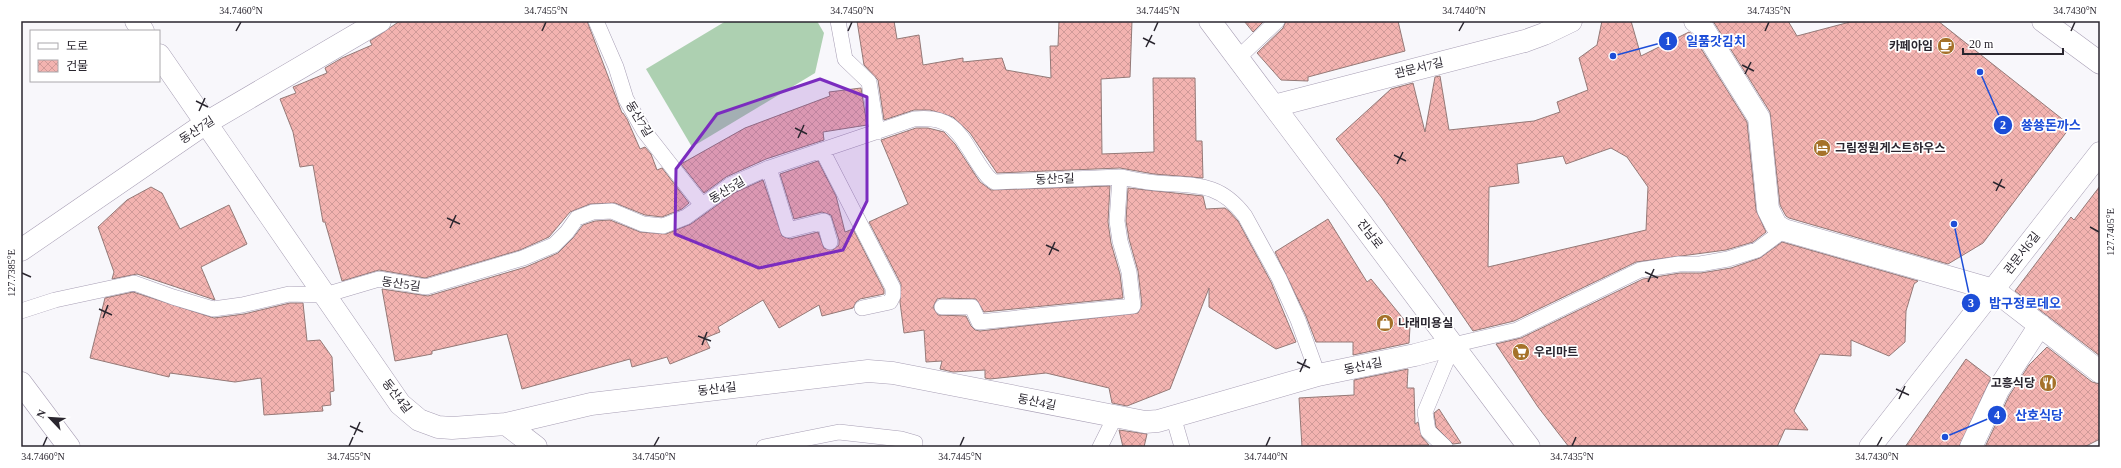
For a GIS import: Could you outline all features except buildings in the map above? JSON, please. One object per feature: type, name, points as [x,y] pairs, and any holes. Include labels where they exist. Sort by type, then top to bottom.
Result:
[{"type":"street","points":[[136,21],[142,30]]},
{"type":"street","name":"동산7길","points":[[21,250],[206,123],[380,21]]},
{"type":"street","name":"진남로","points":[[1210,21],[1529,447]]},
{"type":"street","points":[[1695,21],[1701,25],[1759,118],[1768,209],[1776,224],[1784,230],[1994,290],[2100,372]]},
{"type":"street","points":[[2046,22],[2100,63]]},
{"type":"street","name":"관문서7길","points":[[1274,106],[1525,41],[1563,23]]},
{"type":"street","name":"동산4길","points":[[160,55],[400,404],[414,417],[438,427],[452,428],[506,424],[591,404],[868,372],[893,373],[1115,418],[1145,422],[1173,416],[1318,375],[1415,355],[1453,345]]},
{"type":"street","name":"관문서6길","points":[[1870,447],[2100,153]]},
{"type":"street","points":[[1971,447],[1998,390],[2040,325]]},
{"type":"street","points":[[21,383],[69,447]]},
{"type":"street","points":[[506,424],[536,447]]},
{"type":"lane","name":"동산7길","points":[[596,21],[616,67],[626,99],[644,131],[702,205]]},
{"type":"lane","points":[[838,21],[845,59],[868,82],[871,88],[877,132]]},
{"type":"lane","points":[[1238,58],[1277,21]]},
{"type":"lane","name":"동산5길","points":[[21,311],[55,300],[134,283],[173,298],[213,309],[242,305],[289,294],[325,295],[378,279],[426,287],[523,258],[554,245],[567,232],[577,218],[593,212],[612,211],[643,224],[663,226],[686,217],[730,185],[769,168],[914,119],[936,118],[943,121],[961,135],[986,176],[995,182],[1120,177],[1156,183],[1202,185],[1219,194],[1240,209],[1279,278],[1298,320],[1318,375]]},
{"type":"lane","points":[[822,150],[893,288],[893,296],[890,302],[862,308]]},
{"type":"lane","points":[[769,168],[788,230],[824,221],[830,242]]},
{"type":"lane","points":[[942,307],[972,307],[979,322],[1133,306],[1129,272],[1120,240],[1117,220],[1120,177]]},
{"type":"lane","points":[[1445,447],[1428,431],[1425,412],[1453,345],[1517,330],[1640,270],[1660,266],[1707,262],[1757,250],[1784,230]]},
{"type":"lane","points":[[1173,416],[1182,447]]},
{"type":"lane","points":[[1100,447],[1115,418]]},
{"type":"lane","points":[[764,447],[839,432],[901,439],[915,443],[916,447]]},
{"type":"highlighted area","points":[[820,79],[867,97],[867,201],[843,250],[759,268],[675,234],[676,169],[717,114]]},
{"type":"green space","points":[[726,21],[817,21],[824,33],[815,73],[692,147],[646,69]]},
{"type":"place","name":"카페아임","points":[[1946,46]]},
{"type":"place","name":"일품갓김치","points":[[1613,56]]},
{"type":"place","name":"쑝쑝돈까스","points":[[1980,72]]},
{"type":"place","name":"그림정원게스트하우스","points":[[1822,148]]},
{"type":"place","name":"밥구정로데오","points":[[1954,224]]},
{"type":"place","name":"나래미용실","points":[[1385,323]]},
{"type":"place","name":"우리마트","points":[[1521,352]]},
{"type":"place","name":"고흥식당","points":[[2048,383]]},
{"type":"place","name":"산호식당","points":[[1945,437]]}]
